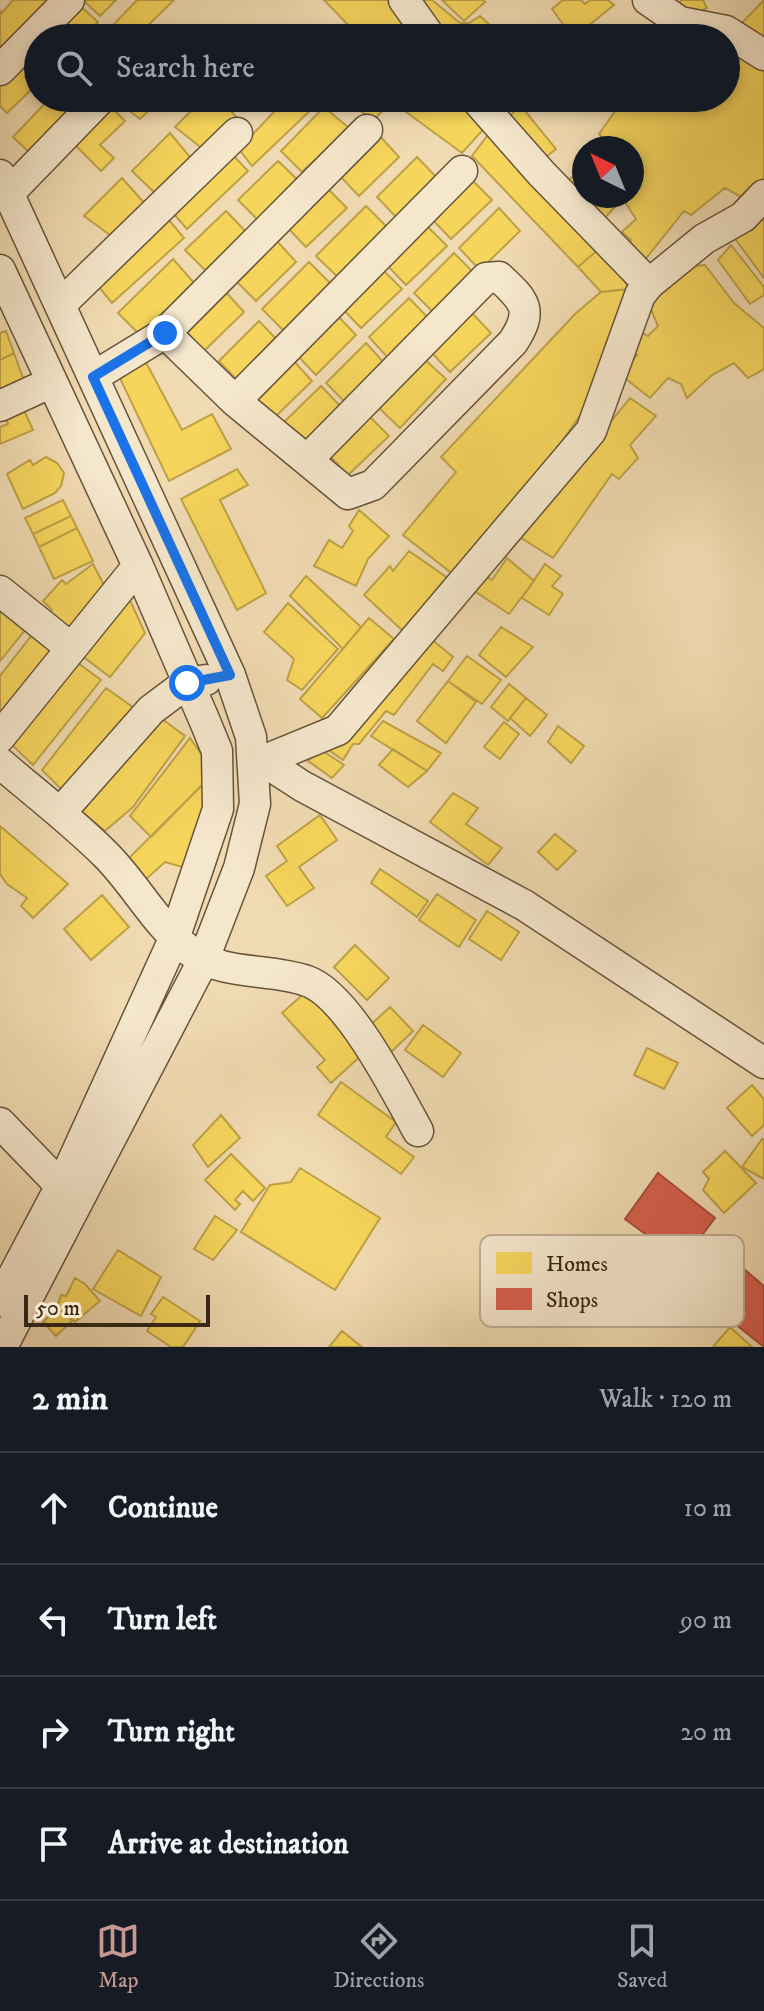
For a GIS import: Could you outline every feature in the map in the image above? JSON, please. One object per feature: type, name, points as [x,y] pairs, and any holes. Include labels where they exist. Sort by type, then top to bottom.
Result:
[{"type":"street","points":[[45,24],[69,0]]},
{"type":"street","points":[[404,0],[421,24]]},
{"type":"street","points":[[648,0],[680,22],[690,24]]},
{"type":"street","points":[[740,40],[764,55]]},
{"type":"street","points":[[0,70],[24,46]]},
{"type":"street","points":[[2,1347],[203,961],[242,855],[255,804],[259,763],[230,675],[4,184],[85,112]]},
{"type":"street","points":[[487,112],[541,173],[649,284]]},
{"type":"street","points":[[93,377],[165,333],[367,130]]},
{"type":"street","points":[[60,305],[237,133]]},
{"type":"street","points":[[235,401],[462,171]]},
{"type":"street","points":[[259,763],[338,730],[591,431],[640,295],[704,239],[743,217],[764,195]]},
{"type":"street","points":[[0,270],[138,566],[217,751],[220,783],[218,809],[174,939],[61,1186],[0,1301]]},
{"type":"street","points":[[165,333],[235,401],[348,494],[373,485],[513,342],[524,325],[526,311],[521,299],[499,277],[486,278],[307,460]]},
{"type":"street","points":[[0,406],[52,382]]},
{"type":"street","points":[[0,737],[138,566]]},
{"type":"street","points":[[1,593],[71,648]]},
{"type":"street","points":[[60,813],[151,710],[187,683],[230,675]]},
{"type":"street","points":[[0,763],[107,856],[174,939],[203,961],[309,981],[339,1006],[372,1049],[418,1131]]},
{"type":"street","points":[[259,763],[544,917],[764,1063]]},
{"type":"street","points":[[0,1123],[61,1186]]},
{"type":"building: Homes","points":[[13,0],[50,0],[30,24],[24,24],[24,31],[0,59],[0,11],[2,13]]},
{"type":"building: Homes","points":[[83,0],[116,0],[100,16]]},
{"type":"building: Homes","points":[[137,0],[174,0],[149,24],[114,24]]},
{"type":"building: Homes","points":[[324,0],[390,0],[402,15],[402,24],[347,24]]},
{"type":"building: Homes","points":[[417,0],[432,0],[460,23],[469,23],[480,16],[489,24],[434,24]]},
{"type":"building: Homes","points":[[442,0],[484,0],[485,2],[464,21]]},
{"type":"building: Homes","points":[[563,0],[581,0],[585,4],[590,0],[608,0],[614,5],[590,24],[563,24],[552,9]]},
{"type":"building: Homes","points":[[682,0],[703,0],[707,8],[687,18],[675,6]]},
{"type":"building: Homes","points":[[764,0],[764,45],[740,30],[740,25]]},
{"type":"building: Homes","points":[[78,4],[98,22],[96,24],[59,24]]},
{"type":"building: Homes","points":[[740,48],[764,64],[764,184],[749,197],[741,197],[725,188],[691,215],[684,211],[644,261],[629,248],[631,240],[622,232],[636,219],[629,208],[644,208],[644,136],[599,134],[615,112],[740,112]]},
{"type":"building: Homes","points":[[24,60],[24,97],[7,113],[0,106],[0,85]]},
{"type":"building: Homes","points":[[37,112],[73,112],[31,154],[13,137]]},
{"type":"building: Homes","points":[[108,112],[116,112],[125,121],[100,145],[114,158],[101,171],[75,145]]},
{"type":"building: Homes","points":[[131,112],[147,112],[140,119]]},
{"type":"building: Homes","points":[[190,112],[232,112],[237,118],[204,150],[175,127]]},
{"type":"building: Homes","points":[[274,112],[309,112],[252,166],[239,149]]},
{"type":"building: Homes","points":[[319,112],[330,112],[349,128],[302,172],[281,151]]},
{"type":"building: Homes","points":[[362,112],[381,112],[374,120]]},
{"type":"building: Homes","points":[[406,112],[477,112],[489,123],[462,153]]},
{"type":"building: Homes","points":[[514,112],[526,112],[556,149],[538,163],[502,122]]},
{"type":"building: Homes","points":[[490,132],[600,248],[578,267],[472,156]]},
{"type":"building: Homes","points":[[170,133],[194,162],[158,196],[132,171]]},
{"type":"building: Homes","points":[[378,134],[399,157],[359,196],[338,174]]},
{"type":"building: Homes","points":[[230,152],[248,171],[187,229],[173,213]]},
{"type":"building: Homes","points":[[417,157],[439,180],[398,219],[377,197]]},
{"type":"building: Homes","points":[[278,161],[301,183],[259,221],[238,200]]},
{"type":"building: Homes","points":[[572,177],[572,189],[565,182]]},
{"type":"building: Homes","points":[[122,178],[147,206],[114,238],[84,216]]},
{"type":"building: Homes","points":[[470,178],[492,200],[451,239],[430,217]]},
{"type":"building: Homes","points":[[325,186],[347,208],[306,247],[285,225]]},
{"type":"building: Homes","points":[[366,206],[391,231],[342,281],[316,256]]},
{"type":"building: Homes","points":[[499,208],[520,231],[480,270],[459,248]]},
{"type":"building: Homes","points":[[591,208],[614,208],[603,220]]},
{"type":"building: Homes","points":[[226,211],[248,234],[207,272],[185,250]]},
{"type":"building: Homes","points":[[764,213],[764,278],[733,236]]},
{"type":"building: Homes","points":[[168,219],[184,238],[112,303],[98,286]]},
{"type":"building: Homes","points":[[425,224],[447,246],[406,285],[385,263]]},
{"type":"building: Homes","points":[[275,239],[296,262],[256,301],[234,279]]},
{"type":"building: Homes","points":[[731,245],[764,287],[764,295],[750,304],[718,260]]},
{"type":"building: Homes","points":[[600,248],[630,289],[601,292],[578,267]]},
{"type":"building: Homes","points":[[454,253],[476,275],[436,315],[414,293]]},
{"type":"building: Homes","points":[[173,259],[195,284],[139,334],[118,313]]},
{"type":"building: Homes","points":[[309,262],[333,286],[286,333],[262,309]]},
{"type":"building: Homes","points":[[705,265],[734,303],[764,328],[764,369],[748,378],[734,363],[712,375],[687,398],[681,384],[668,378],[650,398],[621,375],[637,355],[629,349],[640,332],[648,336],[658,326],[647,300],[692,266]]},
{"type":"building: Homes","points":[[380,267],[402,289],[361,328],[340,306]]},
{"type":"building: Homes","points":[[223,289],[244,312],[204,351],[183,328]]},
{"type":"building: Homes","points":[[630,289],[586,407],[543,468],[454,575],[403,535],[456,472],[441,457],[576,313],[601,292]]},
{"type":"building: Homes","points":[[409,298],[431,321],[390,360],[369,337]]},
{"type":"building: Homes","points":[[469,310],[491,333],[450,372],[429,350]]},
{"type":"building: Homes","points":[[335,313],[356,335],[316,375],[294,352]]},
{"type":"building: Homes","points":[[259,321],[281,344],[240,383],[219,361]]},
{"type":"building: Homes","points":[[6,331],[14,353],[0,360],[0,333]]},
{"type":"building: Homes","points":[[366,343],[387,366],[347,404],[326,383]]},
{"type":"building: Homes","points":[[14,353],[25,384],[0,394],[0,360]]},
{"type":"building: Homes","points":[[143,357],[182,430],[212,414],[231,449],[169,481],[117,372]]},
{"type":"building: Homes","points":[[291,358],[312,381],[272,420],[250,397]]},
{"type":"building: Homes","points":[[423,358],[446,379],[400,428],[378,407]]},
{"type":"building: Homes","points":[[321,386],[343,409],[302,448],[281,425]]},
{"type":"building: Homes","points":[[630,398],[656,416],[630,445],[638,458],[619,479],[612,474],[553,558],[518,536]]},
{"type":"building: Homes","points":[[23,408],[33,430],[0,444],[0,427],[8,424],[5,416]]},
{"type":"building: Homes","points":[[367,414],[389,436],[348,475],[327,453]]},
{"type":"building: Homes","points":[[46,457],[57,463],[64,473],[61,486],[55,493],[23,509],[7,474],[30,460],[33,465]]},
{"type":"building: Homes","points":[[237,469],[248,485],[220,500],[266,593],[237,610],[181,499]]},
{"type":"building: Homes","points":[[63,500],[71,516],[33,534],[25,518]]},
{"type":"building: Homes","points":[[359,510],[389,536],[368,559],[356,586],[314,566],[329,540],[342,548],[353,531],[349,526]]},
{"type":"building: Homes","points":[[71,516],[77,528],[39,547],[33,534]]},
{"type":"building: Homes","points":[[77,528],[93,561],[54,579],[39,547]]},
{"type":"building: Homes","points":[[409,551],[452,581],[404,632],[364,595],[390,566],[393,571]]},
{"type":"building: Homes","points":[[507,558],[534,581],[509,614],[470,588],[482,574],[492,580]]},
{"type":"building: Homes","points":[[93,564],[106,589],[71,636],[47,621],[52,610],[43,601],[62,580],[66,584]]},
{"type":"building: Homes","points":[[545,564],[561,576],[552,586],[563,594],[549,615],[522,598]]},
{"type":"building: Homes","points":[[306,576],[361,627],[343,649],[290,596]]},
{"type":"building: Homes","points":[[128,596],[145,633],[110,677],[77,652]]},
{"type":"building: Homes","points":[[288,603],[338,649],[302,690],[287,680],[294,659],[264,632]]},
{"type":"building: Homes","points":[[0,611],[26,629],[0,661]]},
{"type":"building: Homes","points":[[369,618],[394,639],[322,718],[300,699]]},
{"type":"building: Homes","points":[[501,627],[533,647],[506,677],[479,655]]},
{"type":"building: Homes","points":[[32,635],[58,654],[0,725],[0,676]]},
{"type":"building: Homes","points":[[430,638],[453,657],[443,671],[433,664],[394,715],[386,711],[359,744],[353,744],[343,760],[330,751],[345,727]]},
{"type":"building: Homes","points":[[467,656],[501,680],[482,704],[448,681]]},
{"type":"building: Homes","points":[[74,660],[101,680],[33,765],[9,742]]},
{"type":"building: Homes","points":[[448,681],[476,702],[446,743],[417,721]]},
{"type":"building: Homes","points":[[509,684],[526,698],[508,721],[491,707]]},
{"type":"building: Homes","points":[[106,688],[134,708],[66,794],[42,770]]},
{"type":"building: Homes","points":[[526,698],[547,715],[530,736],[510,718]]},
{"type":"building: Homes","points":[[158,716],[185,736],[133,807],[105,831],[82,812]]},
{"type":"building: Homes","points":[[383,721],[441,753],[427,771],[371,736]]},
{"type":"building: Homes","points":[[504,722],[519,734],[500,759],[484,747]]},
{"type":"building: Homes","points":[[558,726],[584,746],[571,763],[548,742]]},
{"type":"building: Homes","points":[[190,738],[204,758],[204,783],[151,837],[130,816]]},
{"type":"building: Homes","points":[[320,749],[344,765],[332,778],[308,761]]},
{"type":"building: Homes","points":[[393,749],[427,771],[408,787],[379,765]]},
{"type":"building: Homes","points":[[204,783],[212,815],[190,869],[165,862],[145,880],[129,858]]},
{"type":"building: Homes","points":[[453,793],[478,808],[466,824],[502,848],[488,865],[430,822]]},
{"type":"building: Homes","points":[[320,815],[337,840],[299,867],[314,888],[287,906],[266,876],[287,861],[277,846]]},
{"type":"building: Homes","points":[[0,826],[68,884],[33,918],[21,906],[27,898],[7,884],[0,874]]},
{"type":"building: Homes","points":[[555,834],[576,851],[557,870],[538,852]]},
{"type":"building: Homes","points":[[380,869],[428,901],[417,917],[371,883]]},
{"type":"building: Homes","points":[[437,894],[476,920],[459,947],[419,920]]},
{"type":"building: Homes","points":[[102,895],[129,927],[91,960],[64,929]]},
{"type":"building: Homes","points":[[487,911],[519,932],[501,960],[469,939]]},
{"type":"building: Homes","points":[[355,945],[389,978],[367,1000],[334,967]]},
{"type":"building: Homes","points":[[308,990],[365,1052],[331,1083],[317,1067],[325,1060],[282,1013]]},
{"type":"building: Homes","points":[[390,1007],[413,1031],[387,1056],[364,1031]]},
{"type":"building: Homes","points":[[423,1025],[461,1053],[443,1077],[405,1050]]},
{"type":"building: Homes","points":[[647,1048],[678,1063],[664,1089],[634,1075]]},
{"type":"building: Homes","points":[[341,1082],[396,1122],[386,1137],[414,1157],[401,1174],[318,1115]]},
{"type":"building: Homes","points":[[752,1085],[764,1099],[764,1125],[752,1136],[727,1108]]},
{"type":"building: Homes","points":[[221,1115],[240,1138],[208,1167],[193,1145]]},
{"type":"building: Homes","points":[[764,1140],[764,1179],[742,1167]]},
{"type":"building: Homes","points":[[725,1151],[756,1183],[724,1213],[703,1190],[709,1179],[703,1172]]},
{"type":"building: Homes","points":[[231,1154],[265,1188],[253,1201],[243,1191],[235,1200],[240,1204],[235,1210],[205,1180]]},
{"type":"building: Homes","points":[[300,1168],[380,1218],[335,1290],[241,1232],[270,1185],[291,1182]]},
{"type":"building: Homes","points":[[215,1216],[237,1230],[213,1260],[194,1249]]},
{"type":"building: Homes","points":[[118,1250],[161,1277],[141,1316],[93,1289]]},
{"type":"building: Homes","points":[[75,1278],[100,1301],[75,1322],[57,1308],[61,1295],[66,1296]]},
{"type":"building: Homes","points":[[163,1297],[200,1321],[183,1347],[171,1347],[147,1331],[156,1317],[151,1314]]},
{"type":"building: Homes","points":[[57,1308],[73,1320],[56,1336],[43,1322]]},
{"type":"building: Homes","points":[[730,1327],[752,1347],[713,1347]]},
{"type":"building: Homes","points":[[342,1331],[362,1347],[329,1347]]},
{"type":"building: Shops","points":[[658,1173],[715,1218],[704,1235],[647,1235],[625,1219]]},
{"type":"building: Shops","points":[[744,1269],[764,1286],[764,1347],[739,1327],[744,1327]]},
{"type":"route","points":[[165,333],[93,377],[230,675],[187,683]]}]
